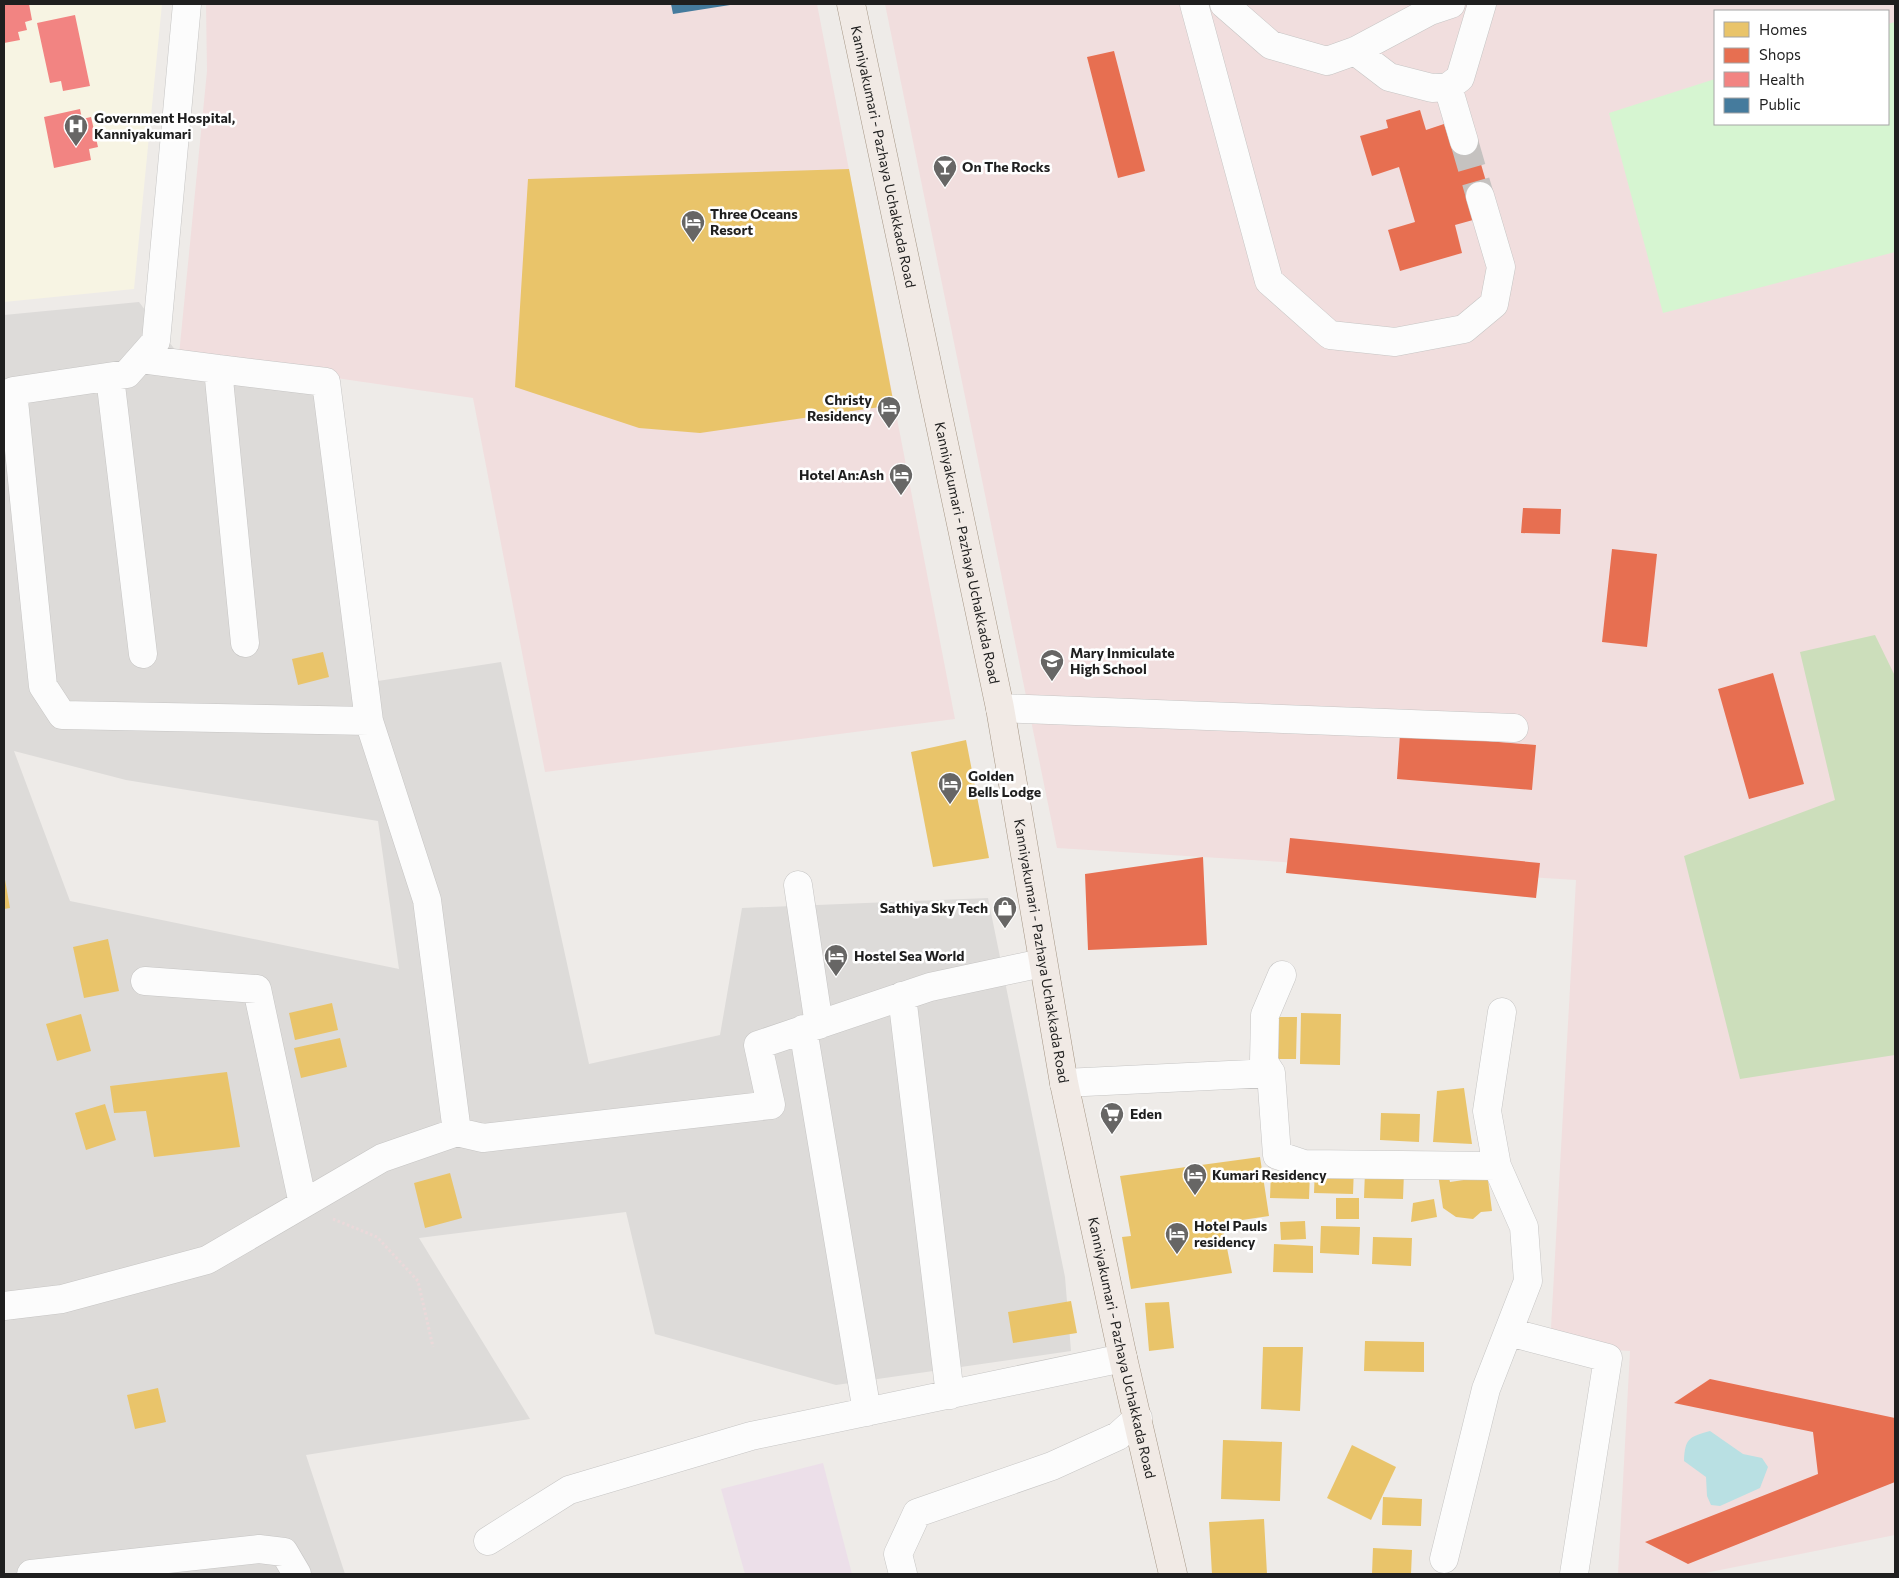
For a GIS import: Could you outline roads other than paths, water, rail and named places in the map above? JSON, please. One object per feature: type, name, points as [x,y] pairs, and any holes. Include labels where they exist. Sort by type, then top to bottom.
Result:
[{"type":"main road","name":"Kanniyakumari - Pazhaya Uchakkada Road","points":[[851,4],[1000,708],[1064,1083],[1123,1358],[1173,1574]]},
{"type":"street","points":[[187,4],[156,341],[127,374],[13,391],[43,686],[62,715],[368,721]]},
{"type":"street","points":[[1194,4],[1269,282],[1330,335],[1395,342],[1464,329],[1494,304],[1501,267],[1480,196]]},
{"type":"street","points":[[1224,4],[1271,45],[1327,61],[1355,51],[1436,6]]},
{"type":"street","points":[[1355,51],[1389,77],[1432,88],[1448,87],[1460,78],[1482,4]]},
{"type":"street","points":[[1448,87],[1464,140]]},
{"type":"street","points":[[140,359],[326,382],[368,721],[427,900],[457,1132]]},
{"type":"street","points":[[218,369],[245,642]]},
{"type":"street","points":[[110,376],[143,654]]},
{"type":"street","points":[[1000,708],[1514,728]]},
{"type":"street","points":[[798,885],[811,1027],[867,1412]]},
{"type":"street","points":[[4,1306],[62,1300],[207,1260],[382,1158],[457,1132],[483,1138],[771,1105],[758,1045],[930,987],[1042,962]]},
{"type":"street","points":[[1282,975],[1265,1015],[1264,1062],[1271,1073],[1277,1155],[1304,1164],[1497,1166]]},
{"type":"street","points":[[146,981],[257,989],[303,1204]]},
{"type":"street","points":[[902,996],[950,1395]]},
{"type":"street","points":[[1444,1559],[1486,1389],[1528,1281],[1524,1227],[1497,1166],[1487,1111],[1502,1012]]},
{"type":"street","points":[[1064,1083],[1271,1073]]},
{"type":"street","points":[[1509,1332],[1608,1358],[1574,1574]]},
{"type":"street","points":[[488,1541],[569,1490],[751,1436],[1123,1358]]},
{"type":"street","points":[[903,1574],[898,1554],[917,1512],[1052,1466],[1118,1436],[1138,1418]]},
{"type":"street","points":[[31,1574],[259,1548],[284,1552],[297,1574]]},
{"type":"water","points":[[1710,1431],[1743,1454],[1762,1458],[1768,1467],[1760,1488],[1720,1506],[1711,1505],[1707,1496],[1706,1477],[1684,1461],[1687,1443],[1693,1437]]},
{"type":"tunnel","points":[[1464,141],[1480,196]]},
{"type":"place","name":"Government Hospital, Kanniyakumari","points":[[76,147]]},
{"type":"place","name":"On The Rocks","points":[[945,188]]},
{"type":"place","name":"Three Oceans Resort","points":[[693,243]]},
{"type":"place","name":"Christy Residency","points":[[889,429]]},
{"type":"place","name":"Hotel An:Ash","points":[[901,496]]},
{"type":"place","name":"Mary Inmiculate High School","points":[[1052,682]]},
{"type":"place","name":"Golden Bells Lodge","points":[[950,805]]},
{"type":"place","name":"Sathiya Sky Tech","points":[[1005,929]]},
{"type":"place","name":"Hostel Sea World","points":[[836,977]]},
{"type":"place","name":"Eden","points":[[1112,1135]]},
{"type":"place","name":"Kumari Residency","points":[[1195,1196]]},
{"type":"place","name":"Hotel Pauls residency","points":[[1177,1255]]}]
